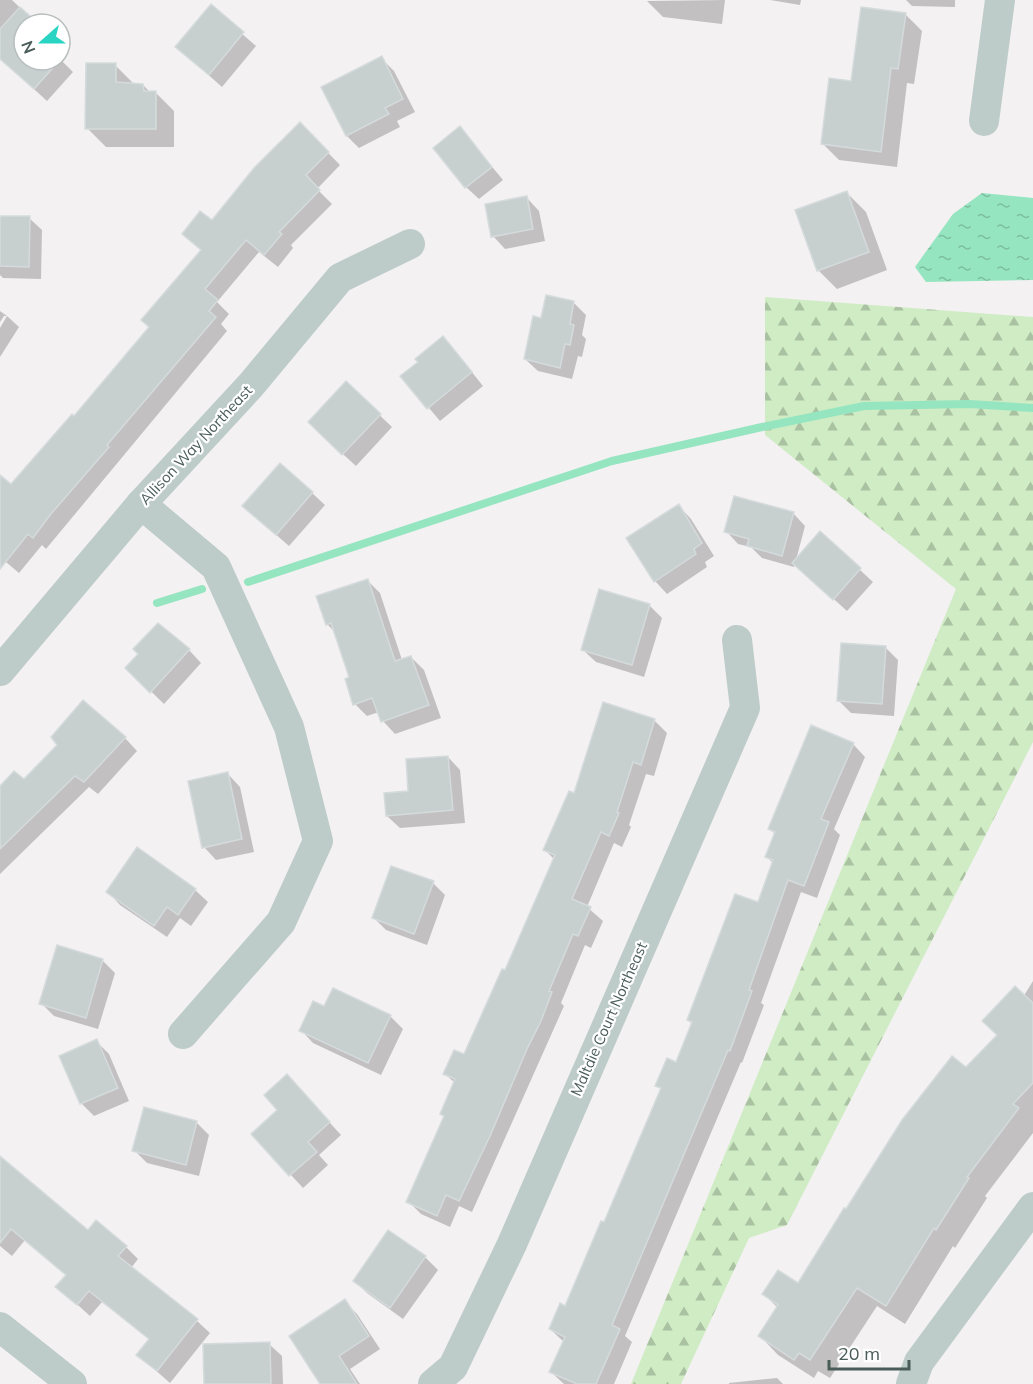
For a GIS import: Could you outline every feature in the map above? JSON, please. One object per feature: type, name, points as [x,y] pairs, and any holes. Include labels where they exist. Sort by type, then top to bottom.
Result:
[{"type":"street","points":[[984,121],[1000,0]]},
{"type":"street","name":"Allison Way Northeast","points":[[0,671],[141,504],[251,385],[340,278],[410,244]]},
{"type":"street","points":[[141,504],[216,567],[289,727],[318,841],[281,922],[183,1034]]},
{"type":"street","name":"Maltdie Court Northeast","points":[[433,1384],[453,1367],[512,1244],[745,708],[737,640]]},
{"type":"street","points":[[911,1384],[920,1362],[1031,1215]]},
{"type":"street","points":[[0,1327],[72,1384]]},
{"type":"green space","points":[[765,297],[1033,317],[1033,742],[787,1225],[749,1238],[681,1384],[631,1384],[956,589],[765,435]]},
{"type":"water","points":[[982,193],[1033,198],[1033,280],[926,282],[915,267],[953,214]]},
{"type":"building","points":[[211,4],[244,32],[209,75],[175,47]]},
{"type":"building","points":[[20,7],[26,12],[15,12]]},
{"type":"building","points":[[861,7],[906,13],[898,69],[891,68],[881,152],[821,144],[829,78],[851,81]]},
{"type":"building","points":[[12,16],[12,70],[0,59],[0,29]]},
{"type":"building","points":[[382,56],[403,99],[385,108],[389,114],[346,136],[321,87]]},
{"type":"building","points":[[86,63],[116,63],[116,82],[143,84],[144,91],[156,91],[156,129],[85,129]]},
{"type":"building","points":[[15,72],[49,72],[34,89]]},
{"type":"building","points":[[300,122],[329,152],[306,175],[320,190],[279,232],[282,234],[264,255],[246,240],[205,289],[218,300],[209,311],[216,317],[107,445],[109,447],[33,538],[28,534],[0,569],[0,475],[11,484],[72,414],[74,416],[149,327],[141,320],[201,250],[182,234],[200,211],[212,220],[254,168]]},
{"type":"building","points":[[460,126],[492,167],[465,188],[433,148]]},
{"type":"building","points":[[847,191],[869,252],[817,271],[795,210]]},
{"type":"building","points":[[527,196],[533,229],[491,237],[485,204]]},
{"type":"building","points":[[0,216],[30,216],[29,267],[0,266]]},
{"type":"building","points":[[546,295],[574,301],[570,324],[574,325],[570,345],[565,344],[560,368],[524,359],[533,316],[541,318]]},
{"type":"building","points":[[443,336],[472,372],[427,409],[400,376],[418,362],[415,359]]},
{"type":"building","points":[[346,381],[381,414],[342,455],[308,422]]},
{"type":"building","points":[[280,463],[313,492],[276,535],[242,506]]},
{"type":"building","points":[[734,496],[794,512],[782,556],[747,546],[749,539],[724,532]]},
{"type":"building","points":[[679,504],[702,543],[694,549],[696,554],[654,582],[626,538]]},
{"type":"building","points":[[820,531],[861,568],[833,600],[792,563]]},
{"type":"building","points":[[368,579],[395,661],[411,656],[429,705],[381,722],[372,698],[353,705],[345,679],[349,677],[331,623],[326,625],[316,596]]},
{"type":"building","points":[[599,589],[650,604],[632,665],[581,650]]},
{"type":"building","points":[[158,623],[190,649],[150,693],[125,668],[138,654],[133,649]]},
{"type":"building","points":[[841,643],[886,646],[882,704],[837,701]]},
{"type":"building","points":[[83,700],[126,737],[84,782],[75,776],[0,849],[0,786],[14,771],[24,779],[57,745],[51,737]]},
{"type":"building","points":[[603,702],[655,719],[641,765],[633,762],[617,812],[619,813],[609,836],[601,832],[572,899],[591,907],[578,936],[573,934],[549,991],[552,992],[541,1021],[490,1136],[459,1201],[446,1195],[437,1216],[406,1202],[444,1116],[440,1114],[455,1079],[443,1074],[454,1050],[464,1054],[502,969],[505,970],[555,855],[543,850],[569,791],[574,793]]},
{"type":"building","points":[[811,725],[854,743],[821,819],[829,822],[804,886],[788,880],[730,1051],[728,1050],[612,1325],[620,1329],[596,1384],[577,1384],[549,1372],[565,1337],[549,1329],[560,1303],[565,1306],[601,1221],[604,1222],[661,1088],[655,1086],[667,1058],[676,1062],[692,1022],[687,1020],[735,894],[758,902],[773,860],[765,857],[775,832],[768,829]]},
{"type":"building","points":[[448,756],[453,810],[386,816],[384,793],[408,791],[406,759]]},
{"type":"building","points":[[228,772],[242,839],[202,848],[188,781]]},
{"type":"building","points":[[137,847],[196,889],[178,915],[167,907],[154,926],[106,892]]},
{"type":"building","points":[[391,866],[434,881],[414,934],[372,918]]},
{"type":"building","points":[[57,945],[103,959],[86,1018],[39,1004]]},
{"type":"building","points":[[1015,986],[1033,1003],[1033,1083],[1013,1104],[1019,1108],[967,1177],[969,1178],[936,1230],[934,1228],[886,1306],[857,1288],[810,1360],[799,1353],[794,1360],[758,1336],[778,1305],[762,1294],[778,1270],[798,1283],[902,1120],[952,1056],[966,1067],[997,1035],[982,1021]]},
{"type":"building","points":[[333,988],[391,1015],[368,1063],[299,1031],[313,1001],[324,1006]]},
{"type":"building","points":[[97,1039],[118,1088],[80,1104],[59,1056]]},
{"type":"building","points":[[287,1074],[330,1122],[308,1142],[317,1152],[289,1176],[251,1134],[277,1110],[264,1095]]},
{"type":"building","points":[[144,1107],[197,1121],[186,1165],[132,1151]]},
{"type":"building","points":[[0,1156],[88,1230],[96,1220],[127,1246],[118,1256],[198,1319],[157,1371],[136,1355],[149,1339],[89,1291],[77,1305],[55,1287],[66,1275],[11,1229],[0,1243]]},
{"type":"building","points":[[388,1230],[426,1256],[390,1308],[353,1281]]},
{"type":"building","points":[[345,1299],[369,1336],[339,1356],[357,1384],[320,1384],[289,1336]]},
{"type":"building","points":[[270,1342],[271,1384],[204,1384],[203,1344]]},
{"type":"waterway","points":[[248,582],[612,461],[762,427],[864,406],[969,404],[1033,408]]},
{"type":"waterway","points":[[157,603],[202,589]]}]
